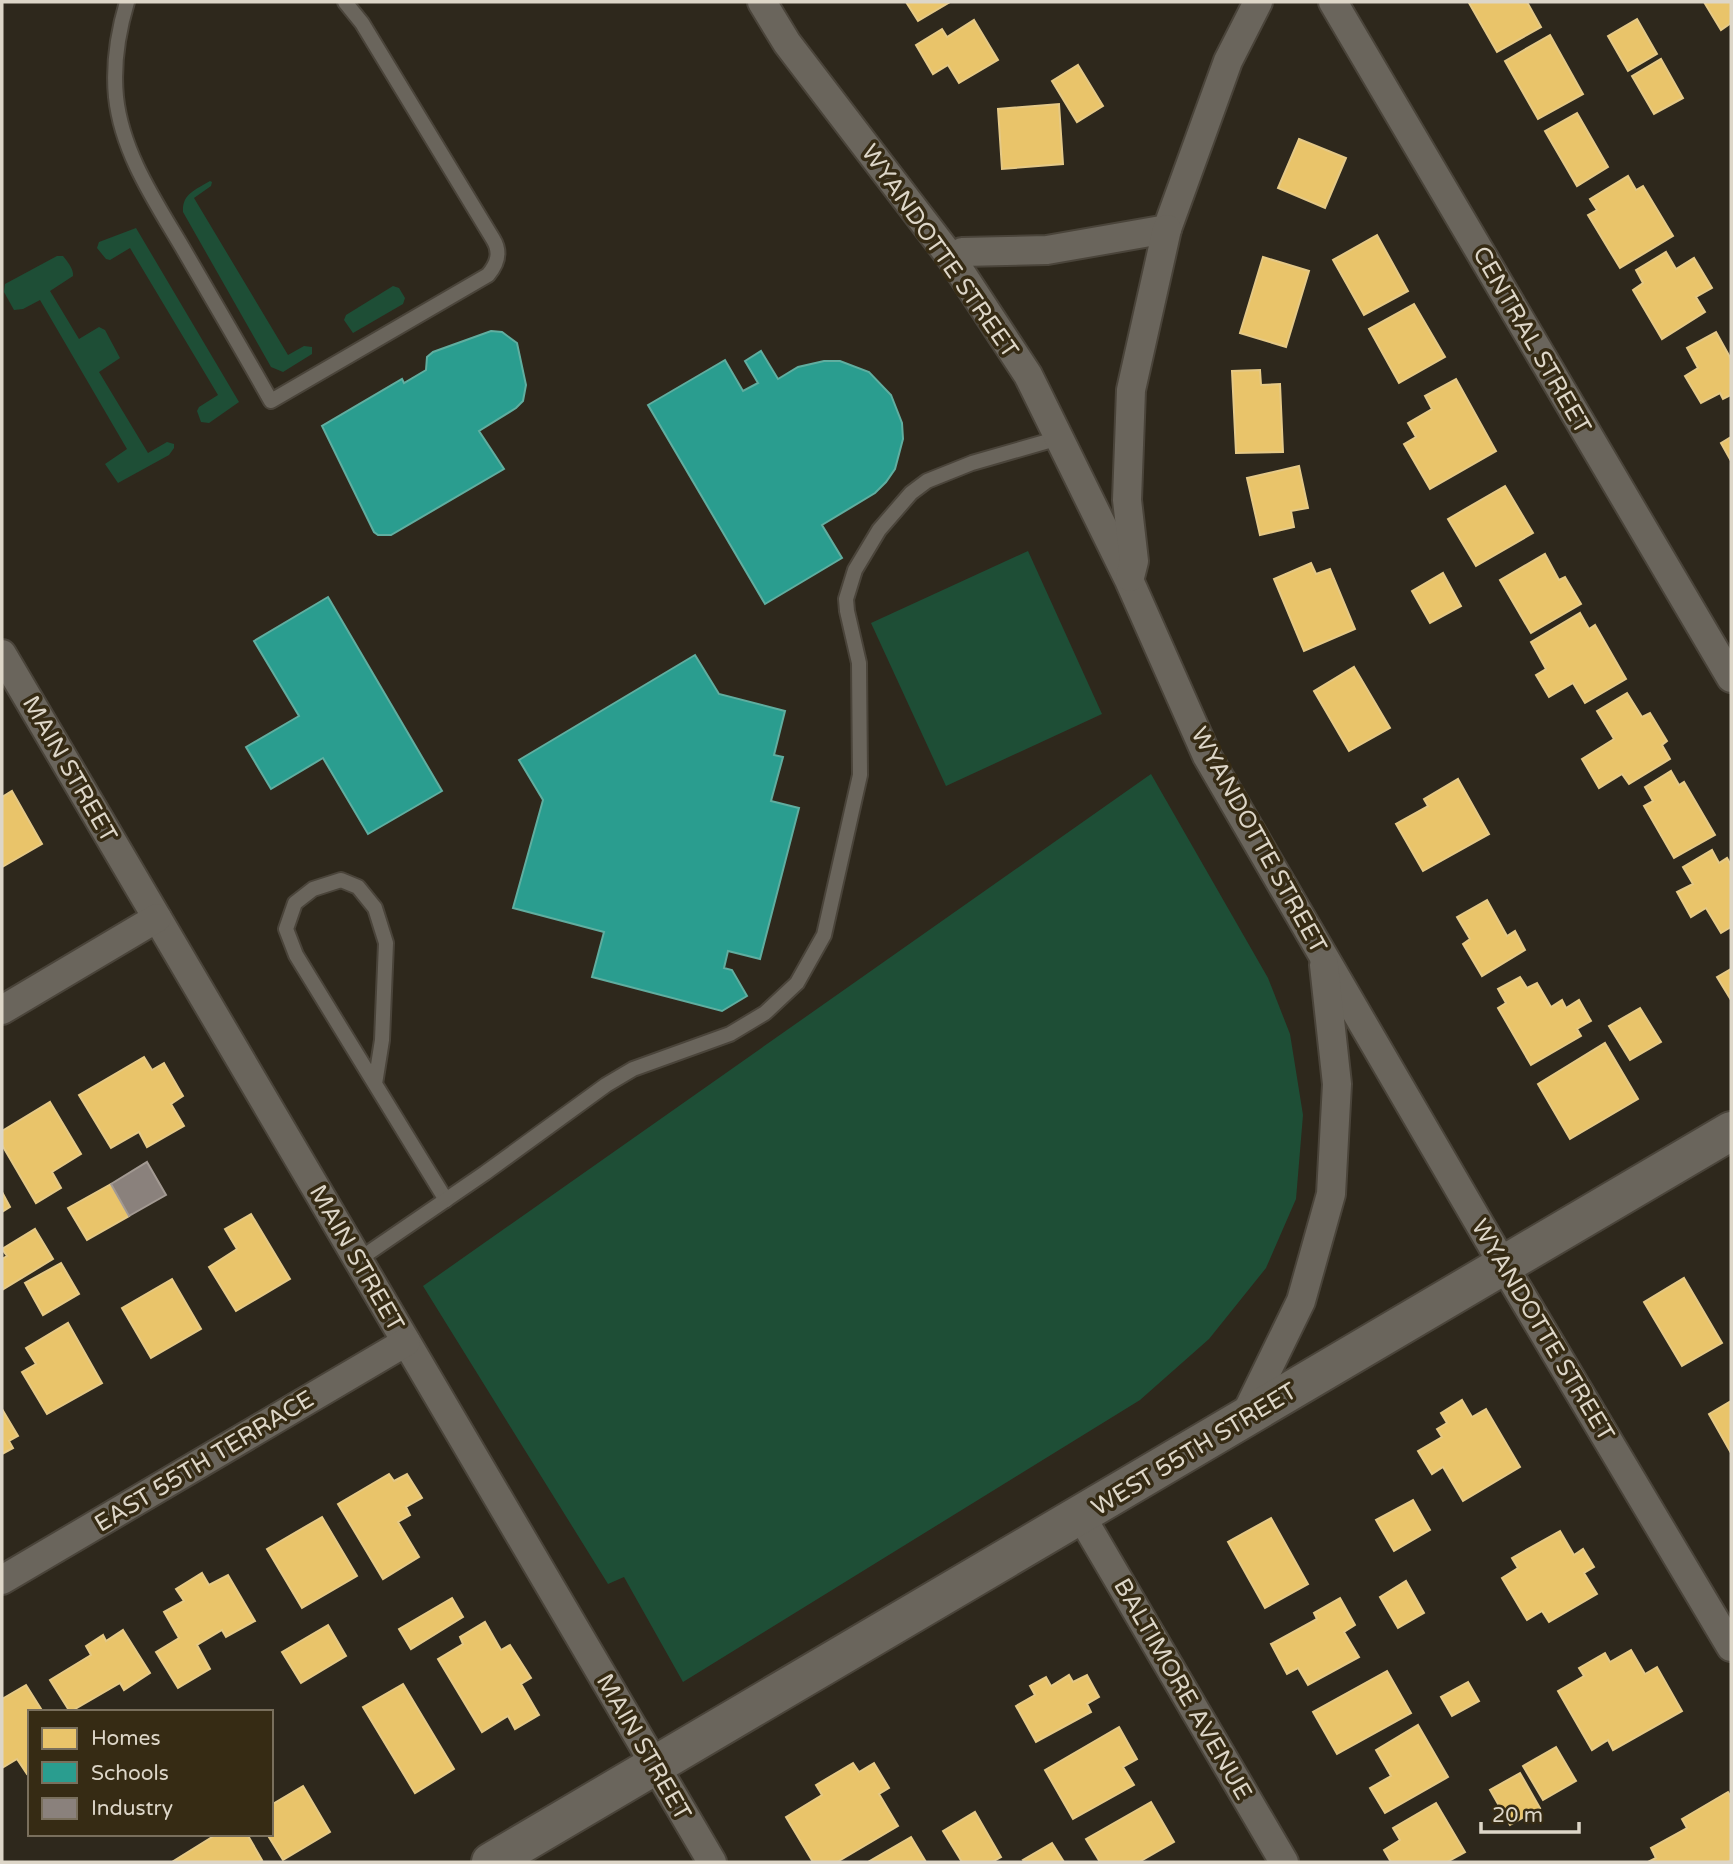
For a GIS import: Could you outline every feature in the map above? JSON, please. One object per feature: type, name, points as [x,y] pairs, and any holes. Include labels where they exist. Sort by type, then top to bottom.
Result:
[{"type":"main road","name":"WEST 55TH STREET","points":[[491,1862],[1731,1131]]},
{"type":"street","name":"WYANDOTTE STREET","points":[[762,2],[787,43],[952,259],[1028,375],[1129,580],[1207,756],[1504,1266],[1731,1647]]},
{"type":"street","points":[[1129,580],[1134,561],[1127,500],[1131,390],[1167,229],[1228,61],[1258,2]]},
{"type":"street","name":"CENTRAL STREET","points":[[1333,2],[1731,678]]},
{"type":"street","points":[[952,259],[962,252],[1046,250],[1167,229]]},
{"type":"street","name":"MAIN STREET","points":[[2,654],[712,1862]]},
{"type":"street","points":[[2,1010],[157,918]]},
{"type":"street","points":[[1243,1420],[1301,1301],[1331,1194],[1337,1084],[1323,955]]},
{"type":"street","name":"EAST 55TH TERRACE","points":[[2,1580],[406,1342]]},
{"type":"street","name":"BALTIMORE AVENUE","points":[[1082,1516],[1284,1862]]},
{"type":"lane","points":[[127,2],[122,17],[115,66],[116,96],[124,137],[152,194],[271,401],[488,275],[496,265],[497,246],[362,23],[345,2]]},
{"type":"lane","points":[[358,1260],[606,1084],[633,1069],[730,1034],[765,1013],[797,983],[824,935],[860,775],[859,663],[846,599],[855,570],[879,530],[911,493],[927,481],[972,463],[1059,438]]},
{"type":"lane","points":[[375,1084],[382,1040],[386,943],[375,908],[358,887],[341,880],[313,889],[295,904],[286,929],[296,955],[446,1200]]},
{"type":"green space","points":[[210,181],[211,186],[194,198],[288,355],[304,346],[312,347],[312,354],[283,372],[271,367],[183,212],[187,197]]},
{"type":"green space","points":[[136,228],[239,402],[209,423],[201,422],[197,411],[218,395],[130,248],[110,260],[97,248],[99,242]]},
{"type":"green space","points":[[57,256],[65,258],[73,276],[50,291],[79,339],[99,327],[105,330],[120,358],[99,372],[148,453],[167,442],[174,444],[169,455],[118,483],[105,464],[127,449],[40,300],[23,309],[14,310],[4,292],[5,284]]},
{"type":"green space","points":[[393,286],[399,288],[405,298],[403,304],[353,333],[344,320],[346,315]]},
{"type":"green space","points":[[1028,551],[1102,714],[946,786],[871,623]]},
{"type":"green space","points":[[1151,774],[1268,978],[1290,1034],[1303,1115],[1296,1199],[1266,1268],[1209,1339],[1140,1400],[683,1682],[624,1577],[608,1584],[423,1286]]},
{"type":"building: Homes","points":[[906,2],[950,2],[918,21]]},
{"type":"building: Homes","points":[[1527,2],[1541,27],[1497,52],[1469,3]]},
{"type":"building: Homes","points":[[1704,2],[1731,2],[1731,23],[1721,30]]},
{"type":"building: Homes","points":[[1637,19],[1657,54],[1628,71],[1608,36]]},
{"type":"building: Homes","points":[[974,20],[998,60],[959,83],[948,65],[933,74],[916,45],[942,29],[947,37]]},
{"type":"building: Homes","points":[[1550,35],[1583,94],[1538,119],[1505,61]]},
{"type":"building: Homes","points":[[1661,59],[1683,98],[1654,114],[1632,76]]},
{"type":"building: Homes","points":[[1078,65],[1103,106],[1077,122],[1052,81]]},
{"type":"building: Homes","points":[[1059,104],[1063,164],[1002,169],[998,109]]},
{"type":"building: Homes","points":[[1577,113],[1608,167],[1577,186],[1545,131]]},
{"type":"building: Homes","points":[[1299,139],[1346,158],[1325,208],[1278,188]]},
{"type":"building: Homes","points":[[1628,176],[1636,190],[1643,186],[1673,236],[1620,268],[1588,215],[1597,210],[1590,199]]},
{"type":"building: Homes","points":[[1377,235],[1408,291],[1364,315],[1333,260]]},
{"type":"building: Homes","points":[[1666,252],[1676,269],[1694,258],[1712,288],[1696,297],[1705,312],[1662,339],[1633,290],[1643,283],[1636,270]]},
{"type":"building: Homes","points":[[1263,257],[1309,271],[1286,347],[1240,333]]},
{"type":"building: Homes","points":[[1414,304],[1445,357],[1399,383],[1369,329]]},
{"type":"building: Homes","points":[[1716,332],[1731,359],[1731,395],[1723,399],[1720,393],[1701,403],[1685,376],[1698,368],[1687,348]]},
{"type":"building: Homes","points":[[1260,370],[1261,385],[1280,384],[1283,452],[1236,453],[1232,371]]},
{"type":"building: Homes","points":[[1456,379],[1496,451],[1430,489],[1404,444],[1416,437],[1408,423],[1432,409],[1425,396]]},
{"type":"building: Homes","points":[[1731,437],[1731,461],[1721,443]]},
{"type":"building: Homes","points":[[1299,466],[1308,508],[1291,511],[1294,527],[1260,535],[1247,478]]},
{"type":"building: Homes","points":[[1505,486],[1533,533],[1476,566],[1448,519]]},
{"type":"building: Homes","points":[[1545,554],[1559,580],[1565,577],[1581,604],[1531,633],[1500,580]]},
{"type":"building: Homes","points":[[1311,563],[1316,574],[1330,569],[1355,629],[1304,651],[1274,579]]},
{"type":"building: Homes","points":[[1443,573],[1461,606],[1430,623],[1412,591]]},
{"type":"building: Homes","points":[[1580,613],[1589,629],[1595,625],[1626,679],[1585,703],[1573,683],[1549,697],[1536,675],[1546,669],[1531,642]]},
{"type":"building: Homes","points":[[1354,667],[1390,728],[1349,751],[1314,691]]},
{"type":"building: Homes","points":[[1627,693],[1642,717],[1650,713],[1667,741],[1662,745],[1670,759],[1629,784],[1622,774],[1599,788],[1582,759],[1614,739],[1597,711]]},
{"type":"building: Homes","points":[[1671,771],[1679,785],[1684,782],[1715,835],[1674,858],[1644,806],[1653,801],[1645,787]]},
{"type":"building: Homes","points":[[1458,779],[1489,834],[1423,871],[1396,824],[1428,806],[1424,799]]},
{"type":"building: Homes","points":[[12,791],[42,844],[2,867],[2,797]]},
{"type":"building: Homes","points":[[1712,850],[1719,863],[1727,858],[1731,865],[1731,927],[1721,933],[1706,908],[1691,917],[1677,892],[1693,884],[1683,867]]},
{"type":"building: Homes","points":[[1487,900],[1507,936],[1515,931],[1525,950],[1482,976],[1463,944],[1470,939],[1457,917]]},
{"type":"building: Homes","points":[[1731,969],[1731,1000],[1717,977]]},
{"type":"building: Homes","points":[[1520,977],[1527,988],[1537,983],[1551,1007],[1562,1000],[1566,1008],[1579,1000],[1591,1021],[1577,1029],[1581,1036],[1531,1065],[1498,1008],[1506,1003],[1498,989]]},
{"type":"building: Homes","points":[[1640,1008],[1661,1042],[1630,1060],[1609,1026]]},
{"type":"building: Homes","points":[[1605,1043],[1638,1099],[1570,1139],[1538,1084]]},
{"type":"building: Homes","points":[[144,1057],[152,1070],[164,1063],[183,1096],[171,1104],[184,1126],[147,1147],[139,1132],[111,1148],[79,1095]]},
{"type":"building: Homes","points":[[50,1102],[81,1154],[52,1172],[61,1188],[36,1203],[2,1145],[2,1131]]},
{"type":"building: Homes","points":[[111,1184],[129,1216],[87,1240],[68,1208]]},
{"type":"building: Homes","points":[[2,1192],[10,1207],[2,1212]]},
{"type":"building: Homes","points":[[251,1214],[290,1279],[236,1311],[209,1267],[237,1249],[225,1229]]},
{"type":"building: Homes","points":[[35,1229],[53,1259],[2,1290],[2,1259],[7,1256],[2,1249]]},
{"type":"building: Homes","points":[[61,1263],[79,1294],[43,1315],[25,1283]]},
{"type":"building: Homes","points":[[1684,1278],[1722,1343],[1682,1366],[1644,1302]]},
{"type":"building: Homes","points":[[172,1279],[201,1329],[151,1358],[122,1308]]},
{"type":"building: Homes","points":[[68,1323],[102,1383],[47,1414],[22,1372],[36,1364],[26,1348]]},
{"type":"building: Homes","points":[[1462,1400],[1472,1417],[1486,1409],[1520,1467],[1463,1501],[1443,1467],[1432,1474],[1418,1451],[1442,1437],[1437,1429],[1447,1423],[1441,1413]]},
{"type":"building: Homes","points":[[1731,1401],[1731,1453],[1709,1414]]},
{"type":"building: Homes","points":[[2,1409],[18,1436],[9,1441],[13,1448],[2,1454]]},
{"type":"building: Homes","points":[[389,1474],[394,1481],[407,1474],[422,1498],[406,1507],[410,1515],[398,1522],[419,1557],[383,1579],[338,1504]]},
{"type":"building: Homes","points":[[1413,1500],[1430,1530],[1394,1551],[1376,1520]]},
{"type":"building: Homes","points":[[322,1517],[357,1576],[302,1608],[267,1549]]},
{"type":"building: Homes","points":[[1271,1518],[1308,1584],[1265,1608],[1228,1542]]},
{"type":"building: Homes","points":[[1560,1531],[1574,1555],[1583,1549],[1594,1567],[1584,1573],[1597,1594],[1549,1622],[1542,1611],[1527,1620],[1502,1578],[1518,1568],[1512,1558]]},
{"type":"building: Homes","points":[[202,1573],[209,1585],[228,1575],[255,1621],[226,1637],[222,1630],[197,1645],[210,1669],[178,1688],[156,1652],[179,1638],[164,1612],[184,1601],[176,1589]]},
{"type":"building: Homes","points":[[1406,1581],[1424,1613],[1398,1628],[1380,1597]]},
{"type":"building: Homes","points":[[452,1598],[463,1617],[411,1649],[399,1629]]},
{"type":"building: Homes","points":[[1340,1598],[1355,1625],[1344,1632],[1359,1657],[1308,1685],[1298,1668],[1287,1674],[1271,1644],[1317,1619],[1314,1613]]},
{"type":"building: Homes","points":[[485,1622],[501,1650],[510,1645],[531,1678],[521,1684],[539,1715],[515,1729],[508,1716],[482,1732],[438,1659],[463,1644],[460,1637]]},
{"type":"building: Homes","points":[[328,1625],[346,1656],[301,1683],[282,1652]]},
{"type":"building: Homes","points":[[123,1630],[150,1673],[124,1690],[120,1683],[73,1710],[69,1710],[50,1680],[91,1655],[86,1646],[103,1635],[106,1641]]},
{"type":"building: Homes","points":[[1631,1650],[1645,1674],[1657,1667],[1682,1711],[1613,1750],[1608,1740],[1592,1750],[1558,1691],[1584,1676],[1579,1668],[1605,1653],[1610,1662]]},
{"type":"building: Homes","points":[[1387,1671],[1411,1713],[1337,1754],[1313,1712]]},
{"type":"building: Homes","points":[[1069,1675],[1073,1682],[1087,1675],[1099,1697],[1087,1704],[1091,1712],[1036,1742],[1016,1706],[1035,1695],[1030,1686],[1046,1677],[1051,1686]]},
{"type":"building: Homes","points":[[1468,1682],[1479,1701],[1452,1716],[1441,1697]]},
{"type":"building: Homes","points":[[403,1684],[454,1769],[415,1793],[363,1707]]},
{"type":"building: Homes","points":[[26,1685],[42,1710],[28,1710],[28,1774],[17,1759],[2,1768],[2,1699]]},
{"type":"building: Homes","points":[[1418,1725],[1448,1777],[1385,1813],[1370,1788],[1391,1776],[1376,1750]]},
{"type":"building: Homes","points":[[1119,1727],[1137,1759],[1123,1767],[1134,1785],[1073,1819],[1045,1770]]},
{"type":"building: Homes","points":[[1556,1747],[1576,1781],[1543,1800],[1523,1766]]},
{"type":"building: Homes","points":[[853,1763],[859,1772],[874,1763],[889,1788],[879,1794],[898,1826],[837,1862],[813,1862],[786,1817],[822,1795],[816,1785]]},
{"type":"building: Homes","points":[[1520,1773],[1540,1808],[1510,1825],[1490,1790]]},
{"type":"building: Homes","points":[[303,1786],[330,1832],[283,1860],[268,1836],[273,1836],[273,1804]]},
{"type":"building: Homes","points":[[1728,1792],[1731,1797],[1731,1860],[1648,1862],[1656,1858],[1651,1848],[1687,1828],[1682,1819]]},
{"type":"building: Homes","points":[[1151,1802],[1174,1842],[1139,1862],[1100,1862],[1086,1839]]},
{"type":"building: Homes","points":[[1436,1803],[1465,1852],[1447,1862],[1391,1862],[1384,1850],[1400,1840],[1393,1828]]},
{"type":"building: Homes","points":[[975,1812],[1001,1857],[992,1862],[962,1862],[943,1831]]},
{"type":"building: Homes","points":[[214,1836],[248,1836],[262,1860],[258,1862],[172,1862]]},
{"type":"building: Homes","points":[[911,1837],[926,1862],[868,1862]]},
{"type":"building: Homes","points":[[1052,1843],[1064,1862],[1023,1860]]},
{"type":"building: Schools","points":[[491,331],[502,332],[517,343],[526,385],[523,401],[516,408],[479,431],[504,469],[391,535],[378,535],[374,532],[322,426],[402,379],[404,383],[426,370],[427,357],[433,352]]},
{"type":"building: Schools","points":[[761,351],[778,379],[798,367],[824,361],[840,361],[869,372],[891,395],[902,423],[903,439],[895,469],[886,482],[875,493],[822,525],[842,558],[765,604],[648,405],[725,360],[743,391],[758,383],[745,361]]},
{"type":"building: Schools","points":[[328,597],[442,791],[368,834],[323,758],[271,789],[246,747],[299,716],[254,641]]},
{"type":"building: Schools","points":[[695,655],[719,694],[785,711],[774,755],[783,757],[771,801],[799,808],[760,959],[728,951],[724,968],[732,970],[747,996],[722,1011],[592,977],[604,932],[513,908],[543,800],[519,760]]},
{"type":"building: Industry","points":[[147,1162],[166,1195],[129,1216],[111,1184]]}]
